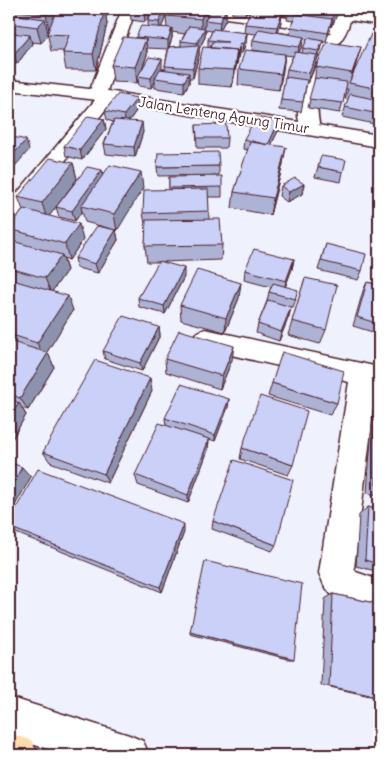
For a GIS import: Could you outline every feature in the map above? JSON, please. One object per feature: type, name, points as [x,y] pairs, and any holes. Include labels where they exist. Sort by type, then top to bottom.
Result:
[{"type":"main road","points":[[9,752],[18,755]]},
{"type":"street","points":[[9,217],[100,100],[129,9]]},
{"type":"street","points":[[188,9],[343,17],[379,21]]},
{"type":"street","points":[[311,129],[307,108],[310,87],[343,17]]},
{"type":"street","name":"Jalan Lenteng Agung Timur","points":[[9,85],[100,100],[311,129],[379,141]]},
{"type":"street","points":[[205,340],[364,374],[336,573],[344,585],[379,597]]},
{"type":"street","points":[[9,717],[129,755]]},
{"type":"building","points":[[9,9],[51,9],[46,14]]},
{"type":"building","points":[[57,9],[105,9],[93,54],[63,53],[69,35],[47,34]]},
{"type":"building","points":[[131,9],[146,9],[144,12]]},
{"type":"building","points":[[154,9],[165,9],[159,22],[148,21]]},
{"type":"building","points":[[170,9],[205,9],[201,19],[166,16]]},
{"type":"building","points":[[212,9],[226,9],[220,22],[205,20]]},
{"type":"building","points":[[251,9],[282,13],[277,27],[245,24]]},
{"type":"building","points":[[319,9],[335,9],[334,11]]},
{"type":"building","points":[[9,14],[45,19],[37,27],[9,23]]},
{"type":"building","points":[[296,14],[332,19],[328,33],[291,27]]},
{"type":"building","points":[[141,26],[172,28],[168,40],[136,37]]},
{"type":"building","points":[[189,26],[205,28],[197,43],[181,41]]},
{"type":"building","points":[[213,29],[247,33],[243,44],[240,43],[237,56],[237,50],[210,48],[212,42],[228,42],[208,40]]},
{"type":"building","points":[[259,29],[304,37],[299,47],[253,40]]},
{"type":"building","points":[[12,33],[30,35],[14,54],[9,54],[9,37]]},
{"type":"building","points":[[371,34],[379,35],[379,89],[349,83]]},
{"type":"building","points":[[123,37],[146,39],[135,67],[111,65]]},
{"type":"building","points":[[308,38],[323,41],[318,51],[303,48]]},
{"type":"building","points":[[327,42],[361,47],[352,73],[316,67]]},
{"type":"building","points":[[199,45],[193,68],[165,66],[169,47]]},
{"type":"building","points":[[203,47],[237,50],[234,70],[198,68]]},
{"type":"building","points":[[245,50],[285,54],[281,74],[239,69]]},
{"type":"building","points":[[295,52],[317,55],[309,73],[287,69]]},
{"type":"building","points":[[149,57],[162,59],[151,78],[138,76]]},
{"type":"building","points":[[160,69],[189,73],[184,82],[155,78]]},
{"type":"building","points":[[285,77],[307,80],[303,102],[281,100]]},
{"type":"building","points":[[315,78],[347,82],[343,103],[309,99]]},
{"type":"building","points":[[118,94],[137,98],[124,115],[105,111]]},
{"type":"building","points":[[350,94],[379,100],[379,114],[345,107]]},
{"type":"building","points":[[88,116],[104,119],[80,150],[64,146]]},
{"type":"building","points":[[256,117],[279,121],[268,145],[244,139]]},
{"type":"building","points":[[114,120],[142,122],[134,147],[104,144]]},
{"type":"building","points":[[226,124],[227,138],[197,138],[196,125]]},
{"type":"building","points":[[9,136],[26,140],[9,159]]},
{"type":"building","points":[[250,142],[286,147],[273,198],[234,192]]},
{"type":"building","points":[[218,152],[219,166],[157,167],[158,153]]},
{"type":"building","points":[[321,156],[346,160],[343,172],[318,167]]},
{"type":"building","points":[[50,158],[73,163],[42,203],[18,197]]},
{"type":"building","points":[[110,165],[141,172],[114,214],[81,206]]},
{"type":"building","points":[[87,167],[102,170],[72,211],[56,207]]},
{"type":"building","points":[[222,176],[222,187],[169,188],[169,177]]},
{"type":"building","points":[[295,178],[304,184],[289,192],[281,186]]},
{"type":"building","points":[[208,189],[209,211],[143,213],[144,190]]},
{"type":"building","points":[[24,209],[79,224],[65,244],[9,229]]},
{"type":"building","points":[[220,219],[222,245],[145,246],[146,220]]},
{"type":"building","points":[[97,226],[116,230],[95,264],[75,258]]},
{"type":"building","points":[[9,240],[62,255],[45,278],[9,268]]},
{"type":"building","points":[[326,244],[366,254],[362,271],[321,261]]},
{"type":"building","points":[[254,249],[294,259],[286,281],[245,270]]},
{"type":"building","points":[[159,261],[184,268],[164,306],[138,298]]},
{"type":"building","points":[[197,270],[241,283],[226,318],[180,305]]},
{"type":"building","points":[[305,278],[337,285],[326,330],[292,321]]},
{"type":"building","points":[[9,279],[68,296],[37,343],[9,334]]},
{"type":"building","points":[[367,282],[379,285],[379,324],[357,317]]},
{"type":"building","points":[[273,283],[298,290],[295,299],[269,292]]},
{"type":"building","points":[[268,300],[291,307],[281,332],[258,324]]},
{"type":"building","points":[[123,316],[159,327],[140,363],[103,351]]},
{"type":"building","points":[[179,330],[234,346],[222,376],[165,359]]},
{"type":"building","points":[[9,341],[48,353],[20,398],[9,394]]},
{"type":"building","points":[[282,352],[344,371],[337,403],[272,383]]},
{"type":"building","points":[[95,360],[150,378],[104,474],[43,452]]},
{"type":"building","points":[[181,384],[229,399],[215,435],[165,418]]},
{"type":"building","points":[[260,396],[307,411],[293,465],[242,448]]},
{"type":"building","points":[[9,399],[19,403],[9,418]]},
{"type":"building","points":[[159,423],[209,439],[188,495],[135,475]]},
{"type":"building","points":[[379,436],[379,485],[376,484]]},
{"type":"building","points":[[234,460],[293,480],[276,545],[213,521]]},
{"type":"building","points":[[9,462],[22,467],[9,491]]},
{"type":"building","points":[[38,469],[184,524],[160,587],[9,527],[9,521]]},
{"type":"building","points":[[368,507],[379,510],[379,564],[365,560]]},
{"type":"building","points":[[205,561],[302,584],[294,659],[190,632]]},
{"type":"building","points":[[333,594],[379,604],[379,697],[329,686]]}]
